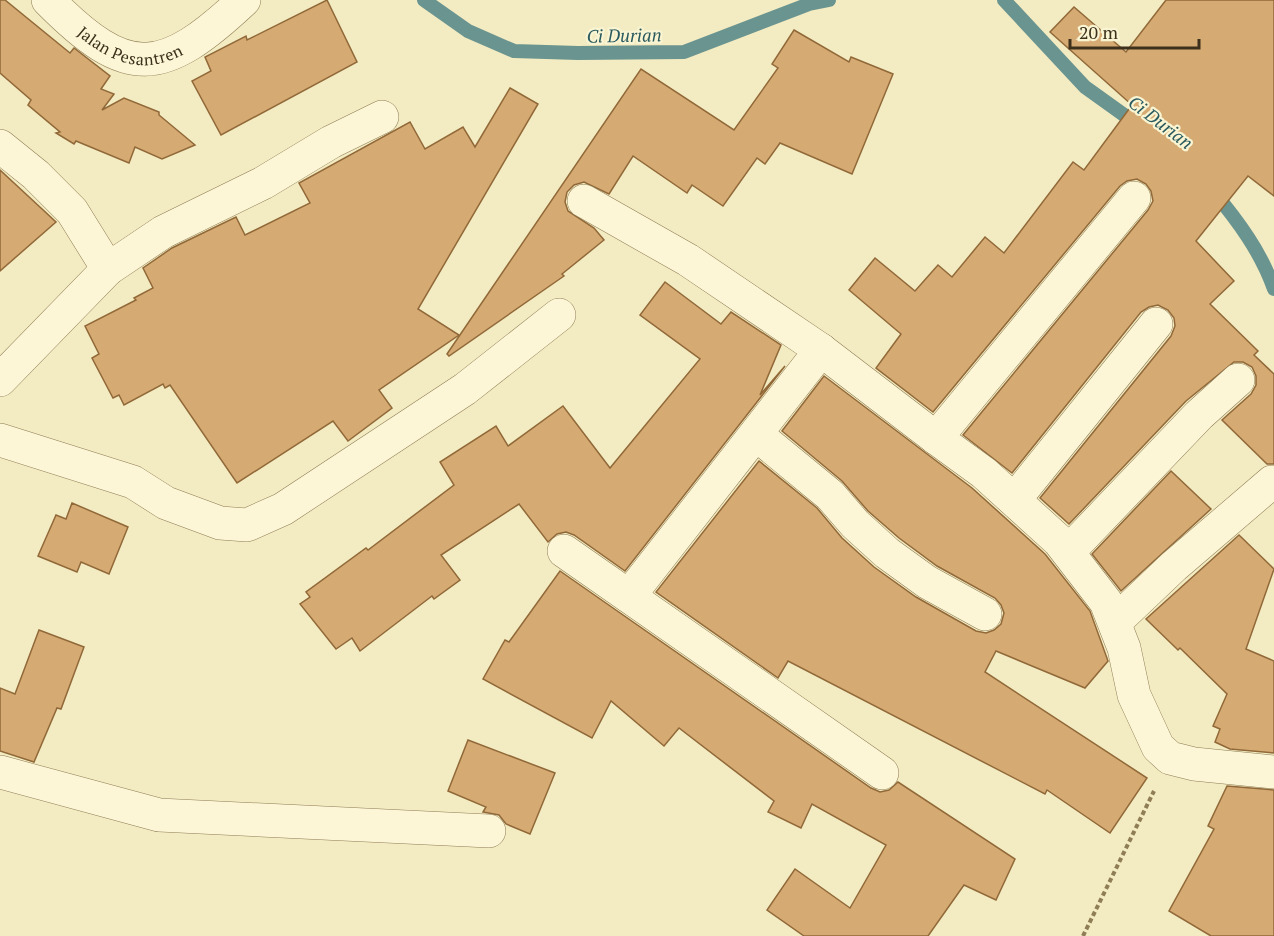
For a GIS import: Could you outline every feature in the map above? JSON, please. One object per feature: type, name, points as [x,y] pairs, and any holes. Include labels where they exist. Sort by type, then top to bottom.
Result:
[{"type":"street","name":"Jalan Pesantren","points":[[48,0],[79,31],[117,56],[149,61],[188,46],[213,28],[244,0]]},
{"type":"street","points":[[0,380],[108,269],[163,232],[263,183],[331,142],[382,117]]},
{"type":"street","points":[[0,146],[36,175],[72,211],[108,269]]},
{"type":"street","points":[[936,438],[1134,198]]},
{"type":"street","points":[[584,201],[688,260],[821,350],[1015,499],[1068,552],[1106,602],[1124,648],[1134,696],[1158,747],[1170,758],[1194,764],[1274,772]]},
{"type":"street","points":[[0,440],[133,482],[166,503],[220,523],[247,525],[283,509],[465,389],[560,315]]},
{"type":"street","points":[[1015,499],[1156,324]]},
{"type":"street","points":[[629,596],[757,435],[821,350]]},
{"type":"street","points":[[1068,552],[1199,415],[1238,380]]},
{"type":"street","points":[[757,435],[830,495],[855,524],[887,553],[927,582],[985,614]]},
{"type":"street","points":[[1115,622],[1191,551],[1272,482]]},
{"type":"street","points":[[564,551],[882,773]]},
{"type":"street","points":[[0,772],[159,816],[489,831]]},
{"type":"path","points":[[1083,936],[1170,758]]},
{"type":"building","points":[[0,0],[5,0],[70,53],[74,48],[110,76],[101,89],[114,94],[102,110],[124,98],[159,112],[159,115],[195,145],[162,159],[135,147],[129,163],[76,141],[74,144],[56,133],[60,132],[28,105],[31,100],[0,73]]},
{"type":"building","points":[[327,0],[357,62],[221,135],[192,81],[211,71],[205,57],[246,36],[247,40]]},
{"type":"building","points":[[1166,0],[1274,0],[1274,196],[1248,176],[1196,241],[1234,281],[1210,304],[1258,351],[1254,355],[1274,374],[1274,464],[1267,464],[1222,420],[1251,394],[1256,385],[1256,376],[1252,367],[1243,362],[1234,362],[1186,401],[1069,524],[1040,498],[1171,336],[1175,326],[1174,318],[1168,310],[1158,305],[1141,312],[1012,473],[963,435],[1148,210],[1153,201],[1151,191],[1146,184],[1137,179],[1127,181],[1120,186],[933,412],[876,368],[901,334],[849,290],[875,258],[915,291],[938,265],[952,277],[985,237],[1004,253],[1073,162],[1084,170],[1132,105],[1050,32],[1074,7],[1126,52]]},
{"type":"building","points":[[794,30],[849,62],[851,57],[893,74],[852,174],[780,143],[765,164],[757,158],[723,206],[692,185],[687,193],[633,156],[609,194],[584,182],[574,185],[567,192],[565,202],[568,211],[594,228],[604,240],[562,274],[564,276],[449,356],[447,354],[641,69],[734,130],[778,68],[772,64]]},
{"type":"building","points":[[510,88],[538,104],[418,309],[459,335],[379,390],[392,408],[348,441],[333,421],[237,483],[170,385],[165,388],[163,384],[124,405],[119,395],[113,398],[92,358],[99,354],[85,326],[136,300],[134,298],[153,288],[143,268],[172,248],[236,217],[245,235],[310,203],[299,183],[410,122],[425,149],[463,127],[475,147]]},
{"type":"building","points":[[0,170],[56,222],[0,271]]},
{"type":"building","points":[[665,282],[721,324],[731,312],[781,345],[760,395],[785,366],[625,571],[574,535],[566,532],[557,534],[548,542],[519,504],[441,555],[460,580],[434,599],[432,596],[360,651],[352,638],[336,649],[300,604],[310,597],[306,592],[366,548],[368,550],[454,485],[440,462],[496,426],[508,446],[563,406],[610,468],[700,359],[640,315]]},
{"type":"building","points":[[824,376],[972,488],[1045,554],[1090,611],[1108,661],[1085,688],[996,651],[985,672],[1147,778],[1110,833],[1047,790],[1045,794],[788,661],[778,678],[656,592],[759,461],[817,508],[842,538],[874,567],[916,597],[976,631],[986,633],[1001,624],[1004,613],[995,598],[937,566],[899,538],[868,511],[842,481],[782,431]]},
{"type":"building","points":[[1171,471],[1211,509],[1121,591],[1092,554]]},
{"type":"building","points":[[72,503],[128,527],[109,574],[81,562],[77,572],[38,556],[56,515],[66,519]]},
{"type":"building","points":[[1239,535],[1274,569],[1246,649],[1274,661],[1274,753],[1230,749],[1215,742],[1220,729],[1213,726],[1227,694],[1180,648],[1178,650],[1146,619]]},
{"type":"building","points":[[560,571],[871,788],[880,792],[889,790],[898,782],[1015,859],[996,900],[964,885],[928,936],[804,936],[767,910],[795,869],[850,908],[886,845],[812,804],[801,828],[768,812],[774,801],[679,728],[664,746],[611,701],[592,738],[483,679],[505,640],[509,642]]},
{"type":"building","points":[[39,630],[84,647],[61,709],[57,708],[34,762],[0,751],[0,688],[15,694]]},
{"type":"building","points":[[468,740],[555,773],[530,834],[506,824],[499,815],[483,812],[486,807],[448,791]]},
{"type":"building","points":[[1227,786],[1274,790],[1274,936],[1211,936],[1169,911],[1214,829],[1208,826]]},
{"type":"waterway","name":"Ci Durian","points":[[424,0],[468,31],[514,51],[578,53],[684,52],[809,4],[829,0]]},
{"type":"waterway","name":"Ci Durian","points":[[1004,0],[1085,87],[1138,125]]},
{"type":"waterway","name":"Ci Durian","points":[[1213,191],[1248,237],[1274,289]]}]
